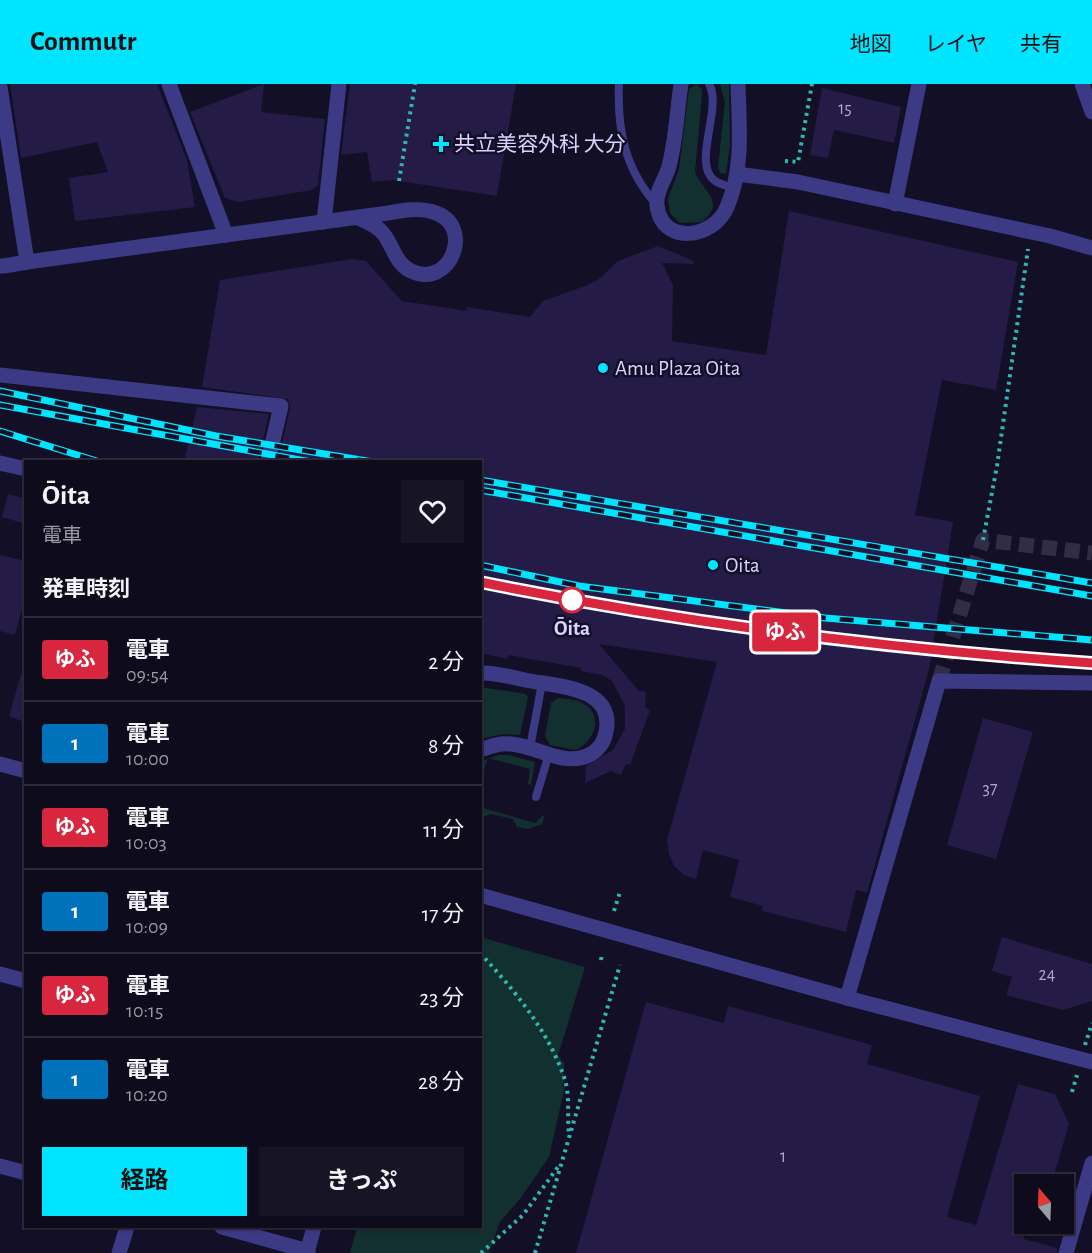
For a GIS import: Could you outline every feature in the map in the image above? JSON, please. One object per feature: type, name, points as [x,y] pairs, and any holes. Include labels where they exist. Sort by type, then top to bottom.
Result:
[{"type":"street","points":[[169,84],[226,235]]},
{"type":"street","points":[[324,222],[339,84]]},
{"type":"street","points":[[681,84],[670,164],[657,196],[657,204],[664,222],[672,229],[685,234],[698,233],[719,221],[727,208],[735,181],[738,84]]},
{"type":"street","points":[[896,204],[919,84]]},
{"type":"street","points":[[1082,84],[1092,112]]},
{"type":"street","points":[[0,87],[27,262]]},
{"type":"street","points":[[735,181],[798,182],[1050,236],[1092,248]]},
{"type":"street","points":[[0,266],[357,217],[432,211],[450,223],[455,232],[456,251],[446,267],[438,272],[419,274],[410,271],[397,258],[381,230],[357,217]]},
{"type":"street","points":[[0,375],[281,406],[268,460]]},
{"type":"street","points":[[0,463],[24,469]]},
{"type":"street","points":[[482,673],[581,690],[590,695],[603,708],[607,720],[603,742],[597,751],[578,759],[565,759],[530,748],[498,744],[482,749]]},
{"type":"street","points":[[847,998],[939,681],[1092,683]]},
{"type":"street","points":[[0,764],[24,770]]},
{"type":"street","points":[[482,896],[847,998],[1092,1062]]},
{"type":"street","points":[[0,974],[24,980]]},
{"type":"street","points":[[1066,1253],[1092,1163]]},
{"type":"street","points":[[0,1166],[24,1172]]},
{"type":"street","points":[[119,1253],[127,1228]]},
{"type":"street","points":[[225,1228],[308,1252],[314,1228]]},
{"type":"lane","points":[[619,84],[619,121],[625,152],[636,178],[657,204]]},
{"type":"lane","points":[[709,84],[714,98],[707,167],[714,180],[735,181]]},
{"type":"lane","points":[[530,748],[542,683]]},
{"type":"lane","points":[[536,798],[549,754]]},
{"type":"path","points":[[399,181],[415,84]]},
{"type":"path","points":[[782,168],[783,161],[798,162],[812,84]]},
{"type":"path","points":[[983,540],[997,466],[1028,249]]},
{"type":"path","points":[[614,911],[620,892]]},
{"type":"path","points":[[601,960],[602,954]]},
{"type":"path","points":[[482,955],[513,989],[547,1041],[566,1082],[570,1136]]},
{"type":"path","points":[[535,1253],[620,965]]},
{"type":"path","points":[[481,1253],[524,1215],[563,1160]]},
{"type":"green space","points":[[697,84],[702,90],[702,95],[695,171],[713,201],[713,208],[710,215],[702,222],[680,223],[670,213],[668,199],[679,169],[689,89]]},
{"type":"green space","points":[[720,84],[729,84],[730,145],[726,174],[720,173],[718,167],[725,102]]},
{"type":"green space","points":[[482,687],[526,694],[528,697],[520,735],[504,734],[482,739]]},
{"type":"green space","points":[[558,698],[581,702],[593,713],[595,727],[592,734],[583,746],[576,750],[550,745],[545,736],[551,703]]},
{"type":"green space","points":[[509,755],[535,762],[531,785],[528,784],[530,769],[489,758]]},
{"type":"green space","points":[[488,759],[484,771],[482,771],[482,761]]},
{"type":"green space","points":[[482,808],[535,823],[545,814],[542,824],[528,829],[517,827],[513,819],[491,814],[482,817]]},
{"type":"green space","points":[[482,938],[585,967],[558,1056],[564,1063],[563,1090],[566,1082],[549,1157],[520,1199],[500,1222],[489,1253],[350,1253],[357,1228],[482,1228]]},
{"type":"building","points":[[10,84],[157,84],[187,160],[195,207],[75,221],[69,178],[108,172],[97,142],[21,158]]},
{"type":"building","points":[[264,84],[261,112],[325,119],[318,185],[312,190],[238,202],[225,198],[190,112]]},
{"type":"building","points":[[350,84],[516,84],[497,196],[392,180],[372,182],[367,152],[341,155]]},
{"type":"building","points":[[822,88],[901,107],[894,143],[834,130],[828,158],[810,155]]},
{"type":"building","points":[[789,211],[1018,262],[996,390],[942,380],[915,515],[953,522],[929,669],[867,893],[856,890],[846,932],[762,911],[763,906],[730,897],[739,860],[703,850],[696,879],[684,875],[674,866],[667,840],[717,662],[599,644],[639,691],[646,692],[645,707],[650,710],[630,765],[626,764],[621,775],[611,771],[585,783],[586,766],[613,750],[625,729],[625,706],[612,681],[602,675],[581,671],[581,668],[508,655],[507,659],[482,653],[482,460],[278,460],[290,408],[288,399],[202,387],[220,280],[352,259],[366,261],[402,301],[467,311],[467,307],[530,317],[543,301],[585,286],[599,279],[618,261],[658,246],[694,261],[694,264],[662,263],[673,285],[672,341],[766,355]]},
{"type":"building","points":[[197,407],[269,414],[258,460],[184,460]]},
{"type":"building","points":[[8,494],[24,498],[24,523],[2,517]]},
{"type":"building","points":[[0,555],[24,561],[24,601],[15,635],[0,631]]},
{"type":"building","points":[[21,674],[24,674],[24,722],[9,716]]},
{"type":"building","points":[[983,718],[1033,732],[996,859],[947,845]]},
{"type":"building","points":[[1002,937],[1092,964],[1092,1001],[1063,1010],[1006,995],[1012,977],[992,971]]},
{"type":"building","points":[[646,1002],[724,1023],[728,1006],[872,1045],[867,1064],[980,1096],[947,1217],[976,1225],[1018,1084],[1055,1094],[1069,1124],[1054,1174],[1014,1174],[1014,1234],[1024,1234],[1024,1239],[1057,1248],[1057,1253],[576,1253]]},
{"type":"tunnel","points":[[939,681],[983,540],[1092,553]]},
{"type":"railway","points":[[0,391],[216,436],[361,460]]},
{"type":"railway","points":[[0,405],[300,460]]},
{"type":"railway","points":[[0,431],[94,460]]},
{"type":"railway","points":[[482,480],[1092,583]]},
{"type":"railway","points":[[482,490],[1092,596]]},
{"type":"railway","points":[[482,565],[579,586],[825,618],[1092,640]]},
{"type":"railway","points":[[482,582],[632,610],[785,633],[938,650],[1092,663]]},
{"type":"train","name":"ゆふ","points":[[482,582],[575,601],[825,638],[974,656],[1092,663]]},
{"type":"place","name":"共立美容外科 大分","points":[[441,144]]},
{"type":"place","name":"Amu Plaza Oita","points":[[603,368]]},
{"type":"place","name":"Oita","points":[[713,565]]},
{"type":"place","name":"Ōita","points":[[572,600]]}]
